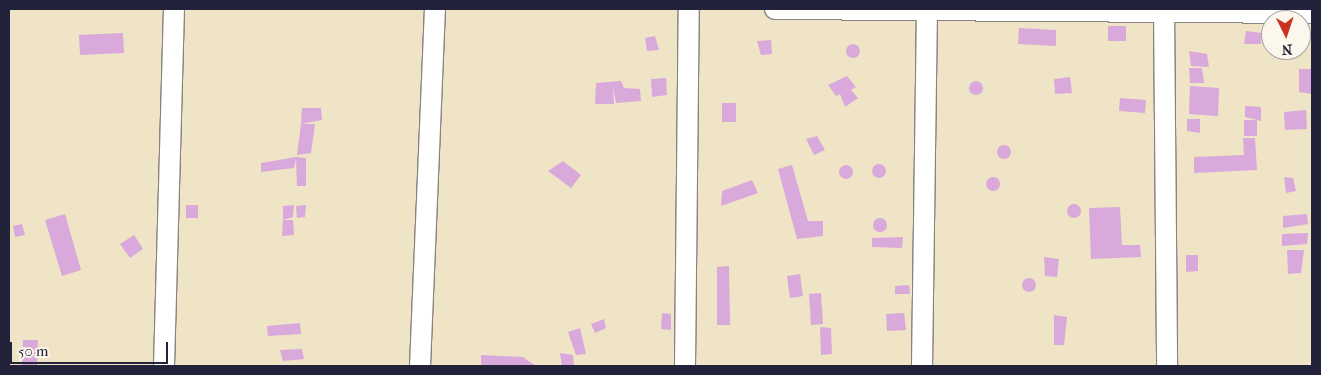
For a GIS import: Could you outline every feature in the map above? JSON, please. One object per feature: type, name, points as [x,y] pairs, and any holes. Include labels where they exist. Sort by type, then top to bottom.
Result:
[{"type":"street","points":[[164,366],[174,9]]},
{"type":"street","points":[[420,366],[435,9]]},
{"type":"street","points":[[685,366],[689,9]]},
{"type":"street","points":[[775,9],[1164,10],[1312,13]]},
{"type":"street","points":[[922,366],[927,10]]},
{"type":"street","points":[[1164,10],[1167,366]]},
{"type":"building","points":[[1108,26],[1126,26],[1126,41],[1108,41]]},
{"type":"building","points":[[1019,28],[1056,30],[1056,46],[1018,44]]},
{"type":"building","points":[[1246,31],[1261,33],[1261,44],[1244,44]]},
{"type":"building","points":[[123,33],[124,53],[80,55],[79,35]]},
{"type":"building","points":[[655,36],[659,50],[647,51],[645,38]]},
{"type":"building","points":[[771,40],[772,54],[761,55],[757,41]]},
{"type":"building","points":[[850,44],[856,44],[860,51],[856,58],[850,58],[846,54],[846,48]]},
{"type":"building","points":[[1189,51],[1207,54],[1209,67],[1191,66]]},
{"type":"building","points":[[1189,68],[1202,68],[1204,83],[1190,83]]},
{"type":"building","points":[[1299,69],[1312,69],[1312,94],[1299,92]]},
{"type":"building","points":[[847,76],[856,87],[851,90],[858,98],[845,107],[840,94],[836,96],[828,85]]},
{"type":"building","points":[[1070,77],[1072,93],[1055,94],[1054,79]]},
{"type":"building","points":[[666,78],[667,95],[652,97],[651,79]]},
{"type":"building","points":[[621,81],[624,88],[640,89],[641,101],[616,103],[613,86],[614,104],[595,104],[596,83]]},
{"type":"building","points":[[973,81],[979,81],[983,88],[979,95],[973,95],[969,91],[969,85]]},
{"type":"building","points":[[1190,86],[1219,88],[1218,116],[1189,114]]},
{"type":"building","points":[[1120,98],[1146,100],[1145,113],[1119,111]]},
{"type":"building","points":[[722,103],[736,103],[736,122],[722,122]]},
{"type":"building","points":[[1245,106],[1261,107],[1261,121],[1245,117]]},
{"type":"building","points":[[302,108],[321,108],[322,120],[301,124]]},
{"type":"building","points":[[1306,110],[1307,129],[1285,130],[1284,112]]},
{"type":"building","points":[[1187,119],[1200,119],[1200,133],[1187,131]]},
{"type":"building","points":[[1244,120],[1257,120],[1257,136],[1244,136]]},
{"type":"building","points":[[301,124],[315,124],[311,153],[297,155]]},
{"type":"building","points":[[817,136],[825,150],[814,155],[806,139]]},
{"type":"building","points":[[1243,138],[1255,138],[1257,170],[1194,173],[1194,157],[1244,155]]},
{"type":"building","points":[[1001,145],[1007,145],[1011,152],[1007,159],[1001,159],[997,155],[997,149]]},
{"type":"building","points":[[296,157],[306,158],[306,186],[297,186],[296,159],[294,168],[261,172],[261,163]]},
{"type":"building","points":[[563,161],[581,175],[571,188],[548,171]]},
{"type":"building","points":[[876,164],[882,164],[886,171],[882,178],[876,178],[872,174],[872,168]]},
{"type":"building","points":[[792,165],[808,221],[823,221],[823,236],[797,239],[778,169]]},
{"type":"building","points":[[843,165],[849,165],[853,172],[849,179],[843,179],[839,175],[839,169]]},
{"type":"building","points":[[990,177],[996,177],[1000,184],[996,191],[990,191],[986,187],[986,181]]},
{"type":"building","points":[[1284,177],[1293,178],[1296,191],[1286,193]]},
{"type":"building","points":[[752,180],[758,193],[721,206],[722,191]]},
{"type":"building","points":[[1071,204],[1077,204],[1081,211],[1077,218],[1071,218],[1067,214],[1067,208]]},
{"type":"building","points":[[186,205],[198,205],[198,218],[186,218]]},
{"type":"building","points":[[294,205],[293,217],[283,220],[283,206]]},
{"type":"building","points":[[306,205],[305,217],[297,218],[296,206]]},
{"type":"building","points":[[1120,207],[1122,245],[1140,245],[1141,257],[1091,259],[1089,208]]},
{"type":"building","points":[[65,214],[81,270],[62,276],[45,220]]},
{"type":"building","points":[[1307,214],[1308,224],[1283,228],[1283,216]]},
{"type":"building","points":[[877,218],[883,218],[887,225],[883,232],[877,232],[873,228],[873,222]]},
{"type":"building","points":[[283,220],[293,220],[294,235],[282,236]]},
{"type":"building","points":[[22,224],[25,235],[15,237],[13,226]]},
{"type":"building","points":[[1308,233],[1307,244],[1282,246],[1282,234]]},
{"type":"building","points":[[134,235],[143,249],[130,258],[120,244]]},
{"type":"building","points":[[903,237],[902,248],[872,247],[872,238]]},
{"type":"building","points":[[1287,250],[1304,250],[1301,273],[1288,274]]},
{"type":"building","points":[[1186,255],[1198,255],[1198,271],[1186,272]]},
{"type":"building","points":[[1044,257],[1059,259],[1057,277],[1045,276]]},
{"type":"building","points":[[729,266],[730,325],[717,325],[717,267]]},
{"type":"building","points":[[800,274],[803,296],[790,298],[787,276]]},
{"type":"building","points":[[1026,278],[1032,278],[1036,285],[1032,292],[1026,292],[1022,288],[1022,282]]},
{"type":"building","points":[[909,285],[910,294],[895,294],[895,286]]},
{"type":"building","points":[[821,293],[823,324],[811,325],[809,294]]},
{"type":"building","points":[[662,313],[671,314],[671,330],[661,329]]},
{"type":"building","points":[[904,313],[906,330],[887,331],[886,314]]},
{"type":"building","points":[[1054,315],[1067,317],[1064,345],[1054,345]]},
{"type":"building","points":[[604,319],[606,328],[595,333],[591,324]]},
{"type":"building","points":[[300,323],[301,334],[268,336],[267,326]]},
{"type":"building","points":[[820,327],[831,328],[832,354],[821,355]]},
{"type":"building","points":[[580,328],[586,354],[576,355],[568,332]]},
{"type":"building","points":[[23,340],[38,340],[37,366],[22,366]]},
{"type":"building","points":[[302,349],[304,359],[283,361],[280,350]]},
{"type":"building","points":[[560,353],[573,355],[574,366],[562,366]]},
{"type":"building","points":[[481,355],[523,357],[536,366],[481,365]]}]
